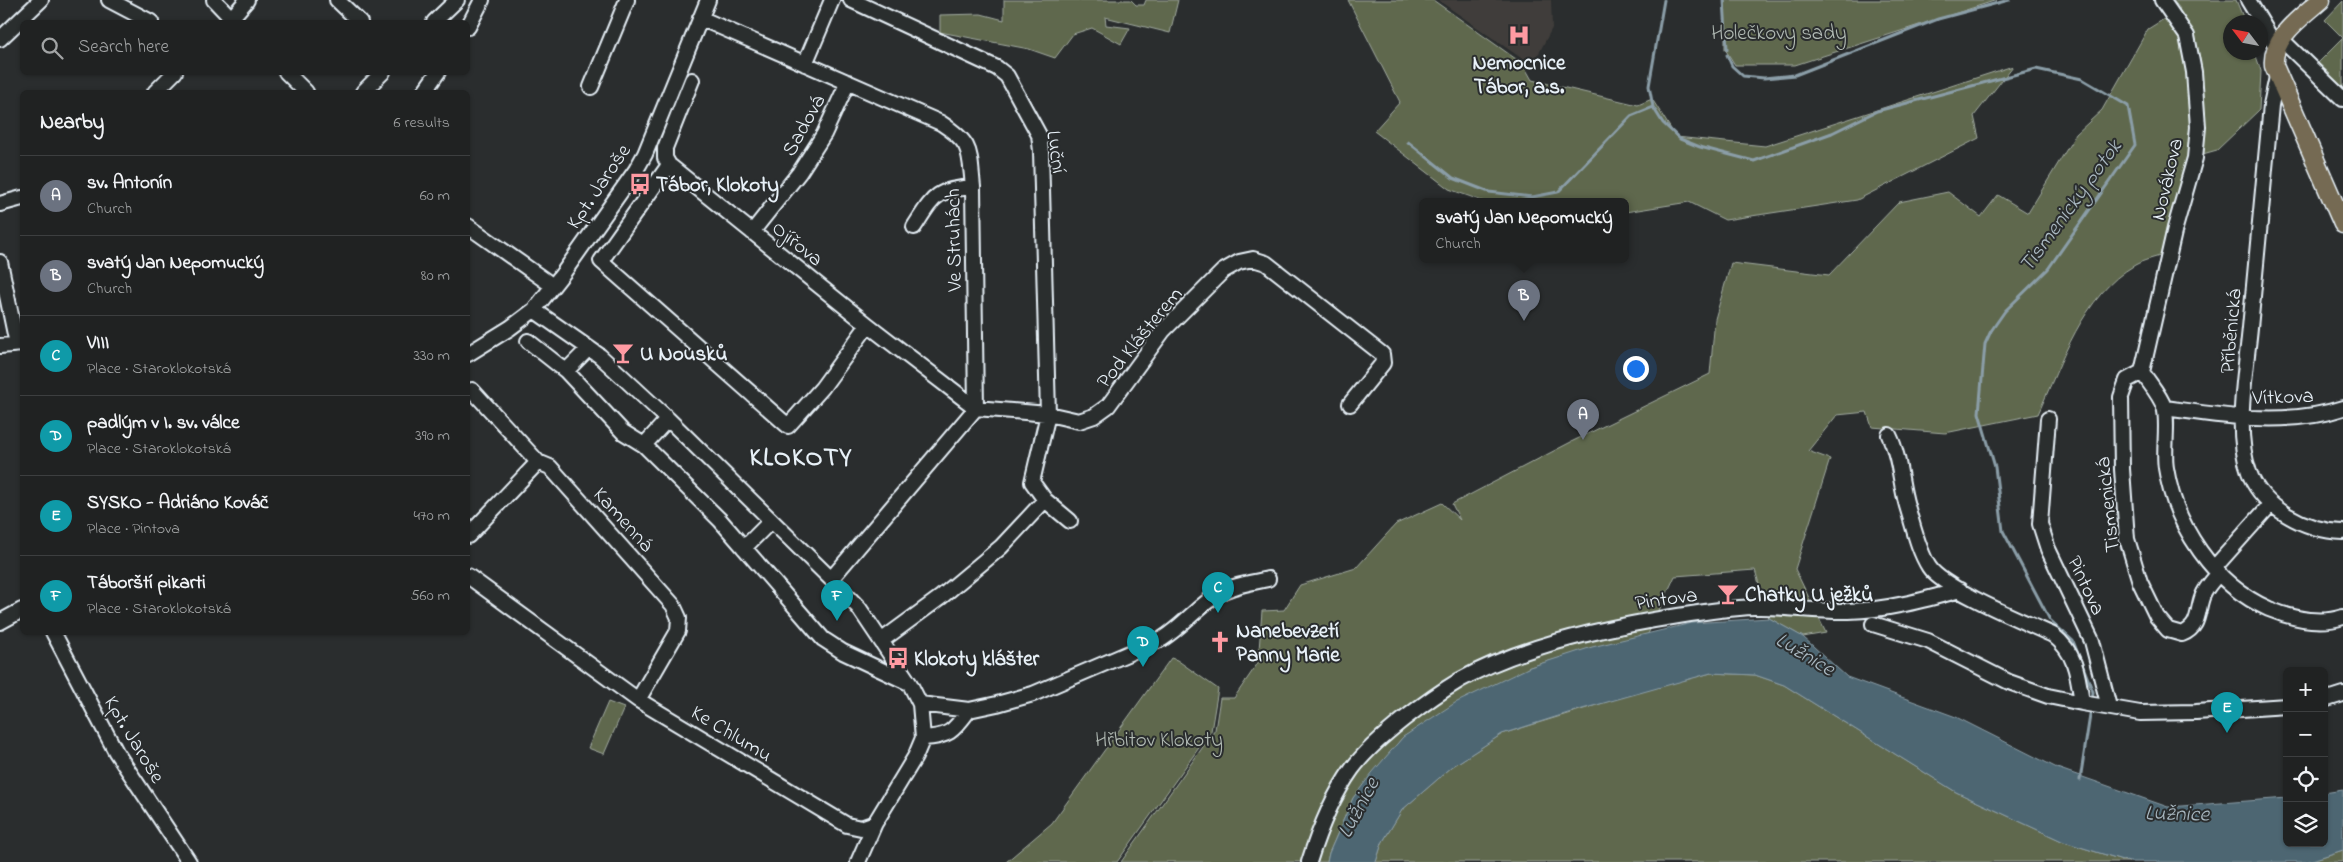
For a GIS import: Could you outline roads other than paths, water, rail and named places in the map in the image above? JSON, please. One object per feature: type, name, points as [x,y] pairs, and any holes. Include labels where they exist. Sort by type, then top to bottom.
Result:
[{"type":"main road","points":[[2322,0],[2294,24],[2279,43],[2273,62],[2277,77],[2341,216]]},
{"type":"street","points":[[0,39],[41,0]]},
{"type":"street","points":[[109,0],[147,20]]},
{"type":"street","points":[[214,0],[230,20]]},
{"type":"street","points":[[232,20],[247,0]]},
{"type":"street","points":[[337,0],[358,20]]},
{"type":"street","points":[[436,20],[457,0]]},
{"type":"street","points":[[470,24],[482,0]]},
{"type":"street","points":[[591,87],[627,0]]},
{"type":"street","name":"Kpt. Jaroše","points":[[470,353],[510,328],[534,310],[636,170],[645,154],[708,0]]},
{"type":"street","points":[[805,64],[832,0]]},
{"type":"street","name":"Luční","points":[[851,0],[997,68],[1007,76],[1039,135],[1048,414],[1032,482],[1045,500],[1070,521]]},
{"type":"street","name":"Novákova","points":[[2142,372],[2175,228],[2195,158],[2198,128],[2194,72],[2187,36],[2162,0]]},
{"type":"street","points":[[2248,0],[2279,43],[2343,99]]},
{"type":"street","name":"Ve Struhách","points":[[700,18],[940,123],[960,136],[970,151],[973,187],[976,408]]},
{"type":"street","points":[[157,90],[172,75]]},
{"type":"street","points":[[289,75],[304,90]]},
{"type":"street","points":[[365,90],[381,75]]},
{"type":"street","points":[[425,90],[436,75]]},
{"type":"street","name":"Příběnická","points":[[2277,77],[2271,102],[2242,417],[2244,451],[2248,471],[2260,492],[2271,504],[2310,527],[2343,532]]},
{"type":"street","points":[[692,80],[665,148],[665,158],[669,165],[600,261],[788,426],[822,388],[868,325]]},
{"type":"street","name":"Sadová","points":[[752,232],[799,173],[824,134],[848,82]]},
{"type":"street","name":"Ojířova","points":[[669,165],[868,325],[976,408]]},
{"type":"street","points":[[914,226],[931,201],[942,191],[973,187]]},
{"type":"street","points":[[0,204],[20,199]]},
{"type":"street","points":[[470,227],[553,286]]},
{"type":"street","name":"Pod Klášterem","points":[[976,408],[1048,414],[1079,421],[1094,416],[1108,406],[1163,331],[1196,297],[1223,271],[1239,262],[1253,259],[1266,263],[1382,354],[1383,363],[1350,404]]},
{"type":"street","points":[[0,262],[20,344],[0,346]]},
{"type":"street","points":[[534,310],[589,348],[668,420],[831,579],[858,608],[910,684],[920,704],[923,738],[915,757],[876,823],[858,862]]},
{"type":"street","points":[[528,341],[566,371],[623,432],[644,445],[720,520],[823,639],[843,652],[910,684]]},
{"type":"street","points":[[566,371],[589,348]]},
{"type":"street","points":[[2142,372],[2164,408],[2166,466],[2178,515],[2193,540],[2216,570],[2246,596],[2264,607],[2284,614],[2319,621],[2343,617]]},
{"type":"street","name":"Tismenická","points":[[2142,372],[2128,378],[2121,397],[2122,469],[2127,539],[2140,582],[2163,625],[2173,632],[2182,634],[2198,621],[2204,594],[2216,570]]},
{"type":"street","name":"Kamenná","points":[[472,390],[538,462],[550,466],[674,605],[679,618],[678,631],[638,700]]},
{"type":"street","points":[[831,579],[976,408]]},
{"type":"street","name":"Vítkova","points":[[2164,408],[2242,417],[2305,417],[2343,408]]},
{"type":"street","name":"Pintova","points":[[2048,419],[2040,524],[2048,549],[2092,641],[2109,707]]},
{"type":"street","points":[[644,445],[668,420]]},
{"type":"street","points":[[1889,435],[1899,462],[1907,505],[1930,569],[1943,580],[1960,590],[2053,635],[2063,643],[2071,654],[2076,667],[2082,703]]},
{"type":"street","points":[[470,534],[538,462]]},
{"type":"street","points":[[881,641],[941,597],[1001,547],[1045,500]]},
{"type":"street","points":[[2216,570],[2271,504]]},
{"type":"street","points":[[744,548],[771,521]]},
{"type":"street","name":"Ke Chlumu","points":[[470,577],[638,700],[847,826],[861,828],[876,823]]},
{"type":"street","points":[[920,704],[969,710],[1033,694],[1154,642],[1174,631],[1218,594],[1236,586],[1268,579]]},
{"type":"street","name":"Pintova","points":[[1309,862],[1318,834],[1352,769],[1379,739],[1431,698],[1461,680],[1543,646],[1619,625],[1754,607],[1857,610],[1901,606],[1960,590]]},
{"type":"street","points":[[0,622],[20,611]]},
{"type":"street","points":[[1873,624],[1928,642],[2009,682],[2048,696],[2082,703],[2140,713],[2283,706]]},
{"type":"street","name":"Kpt. Jaroše","points":[[56,635],[116,752],[190,862]]},
{"type":"street","points":[[2328,699],[2343,694]]},
{"type":"street","points":[[923,738],[940,738],[955,728],[969,710]]},
{"type":"water","name":"Lužnice","points":[[1769,618],[1803,637],[1847,677],[1956,717],[2057,768],[2168,807],[2283,798],[2283,847],[2328,847],[2328,792],[2343,790],[2343,850],[2306,862],[2129,862],[2064,842],[1956,792],[1784,685],[1755,675],[1711,673],[1568,713],[1502,734],[1453,766],[1402,810],[1382,843],[1376,862],[1327,862],[1329,853],[1353,798],[1403,737],[1455,703],[1530,667],[1592,647],[1692,623]]},
{"type":"waterway","name":"Tismenický potok","points":[[1664,0],[1649,86],[1653,107],[1663,123],[1680,139],[1700,147],[1754,161],[1832,133],[1877,111],[2036,69],[2082,79],[2128,106],[2135,145],[2048,269],[2005,311],[1991,331],[1985,344],[1979,413],[1995,467],[2003,531],[2050,620],[2073,641],[2093,692],[2092,701]]},
{"type":"waterway","points":[[1724,0],[1727,49]]},
{"type":"waterway","points":[[1727,55],[1732,66],[1743,76],[1764,78],[1795,75],[1938,19],[2009,0]]},
{"type":"waterway","points":[[1408,142],[1453,178],[1489,192],[1532,197],[1558,192],[1631,116],[1653,107]]},
{"type":"waterway","name":"Tismenický potok","points":[[2080,780],[2091,709]]},
{"type":"place","name":"Nemocnice Tábor, a.s.","points":[[1519,35]]},
{"type":"place","name":"Tábor, Klokoty","points":[[640,184]]},
{"type":"place","name":"svatý Jan Nepomucký","points":[[1524,321]]},
{"type":"place","name":"U Nousků","points":[[623,353]]},
{"type":"place","name":"sv. Antonín","points":[[1583,440]]},
{"type":"place","name":"Chatky U ježků","points":[[1728,594]]},
{"type":"place","name":"VIII","points":[[1218,613]]},
{"type":"place","name":"Táborští pikarti","points":[[837,621]]},
{"type":"place","name":"Nanebevzetí Panny Marie","points":[[1220,642]]},
{"type":"place","name":"Klokoty klášter","points":[[898,658]]},
{"type":"place","name":"padlým v I. sv. válce","points":[[1143,667]]},
{"type":"place","name":"SYSKO - Adriáno Kováč","points":[[2227,733]]},
{"type":"district","name":"KLOKOTY","points":[[801,456]]},
{"type":"park label","name":"Holečkovy sady","points":[[1779,32]]},
{"type":"park label","name":"Hřbitov Klokoty","points":[[1159,739]]}]
